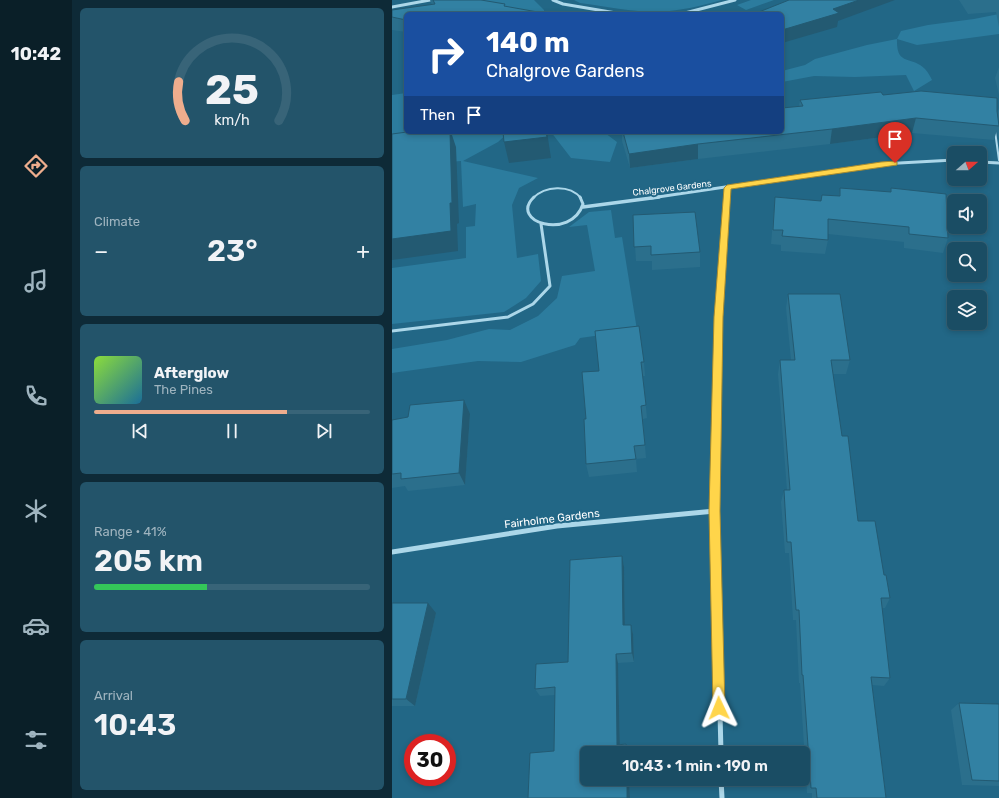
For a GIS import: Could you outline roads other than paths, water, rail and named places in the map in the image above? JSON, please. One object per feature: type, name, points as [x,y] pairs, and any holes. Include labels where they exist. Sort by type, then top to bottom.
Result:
[{"type":"street","points":[[392,7],[430,0]]},
{"type":"street","points":[[553,0],[563,4],[610,12]]},
{"type":"street","points":[[689,12],[735,0]]},
{"type":"street","name":"Chalgrove Gardens","points":[[583,207],[727,188],[881,164],[947,160]]},
{"type":"street","points":[[987,162],[999,162]]},
{"type":"street","points":[[720,746],[714,511],[718,317],[727,188]]},
{"type":"street","name":"Fairholme Gardens","points":[[392,552],[557,526],[714,511]]},
{"type":"street","points":[[721,786],[722,798]]},
{"type":"lane","points":[[994,125],[999,162]]},
{"type":"lane","points":[[553,188],[571,190],[582,200],[583,207],[578,216],[561,224],[541,224],[529,216],[526,210],[528,203],[533,196],[553,188]]},
{"type":"lane","points":[[392,331],[508,316],[533,304],[550,286],[541,224]]}]
